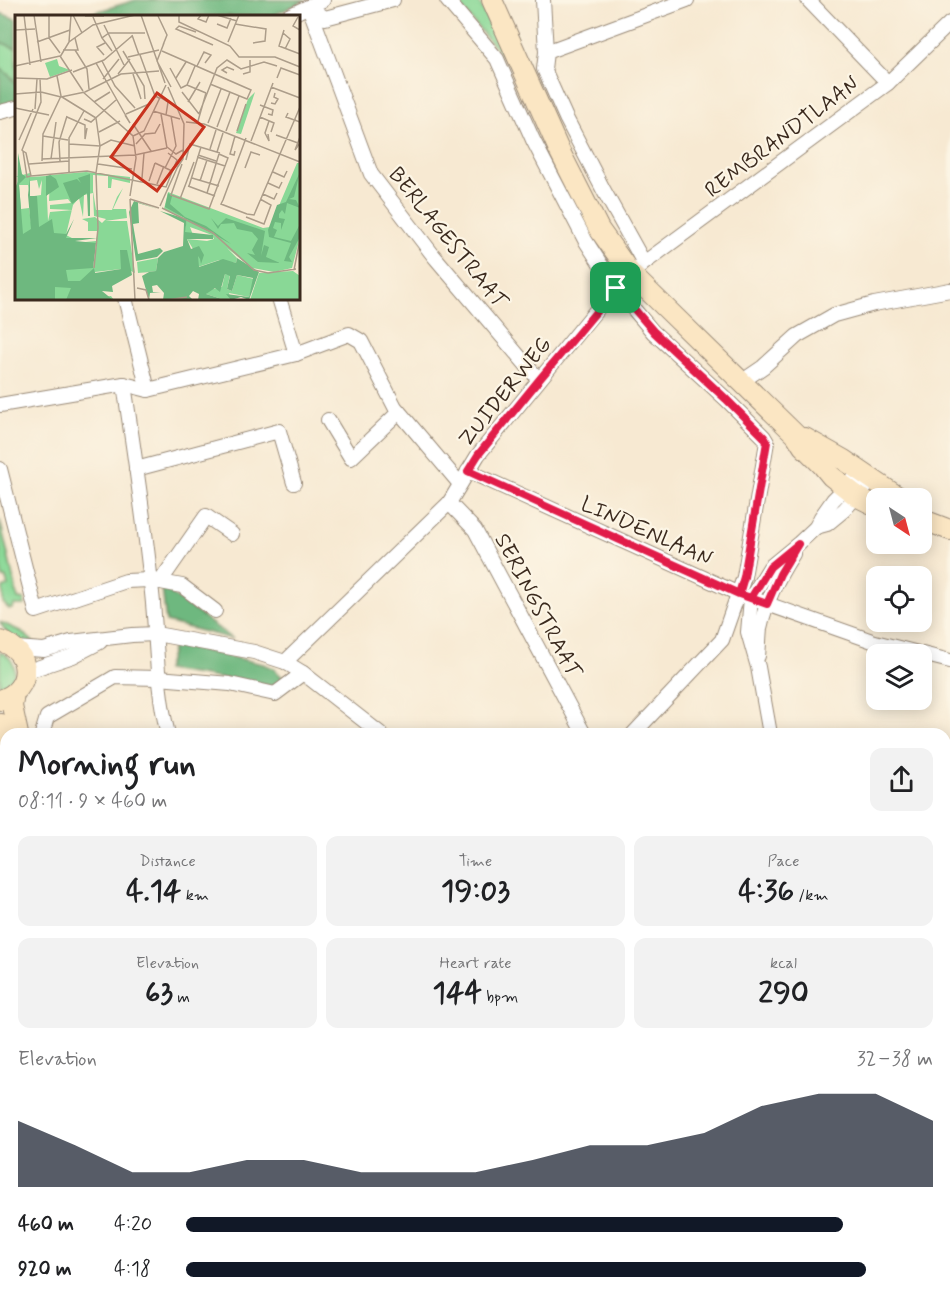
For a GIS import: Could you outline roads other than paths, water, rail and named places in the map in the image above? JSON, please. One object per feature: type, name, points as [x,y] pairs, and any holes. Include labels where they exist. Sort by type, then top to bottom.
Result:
[{"type":"main road","points":[[492,0],[559,150],[599,229],[638,268],[741,382],[796,435],[803,446],[831,476],[866,500]]},
{"type":"main road","points":[[796,435],[807,438],[885,488]]},
{"type":"main road","points":[[932,522],[950,530]]},
{"type":"main road","points":[[8,644],[21,655],[25,672],[20,686],[7,697],[12,706],[17,728]]},
{"type":"street","points":[[290,15],[323,0]]},
{"type":"street","points":[[309,7],[325,18],[393,0]]},
{"type":"street","points":[[447,0],[497,58],[538,150],[585,240],[616,288],[654,332],[726,399],[767,442],[744,577],[748,632],[758,667],[769,728]]},
{"type":"street","points":[[543,0],[546,52],[544,69],[566,118],[609,201],[638,268]]},
{"type":"street","points":[[546,52],[687,0]]},
{"type":"street","points":[[808,0],[888,82]]},
{"type":"street","name":"BERLAGESTRAAT","points":[[309,7],[371,174],[433,255],[539,380]]},
{"type":"street","name":"REMBRANDTLAAN","points":[[638,268],[888,82],[950,23]]},
{"type":"street","points":[[0,112],[15,108]]},
{"type":"street","name":"ZUIDERWEG","points":[[285,662],[449,503],[478,455],[616,288],[638,268]]},
{"type":"street","points":[[741,382],[763,367],[797,336],[834,315],[874,304],[950,290]]},
{"type":"street","points":[[126,300],[148,390]]},
{"type":"street","points":[[280,300],[296,354]]},
{"type":"street","points":[[0,405],[124,384],[148,390],[296,354],[349,334],[361,342],[395,407],[460,484]]},
{"type":"street","points":[[124,384],[155,581],[158,678],[167,728]]},
{"type":"street","points":[[328,420],[351,458],[399,412]]},
{"type":"street","points":[[136,470],[279,431],[294,483]]},
{"type":"street","points":[[0,469],[36,611],[126,581],[155,581],[182,586],[215,611]]},
{"type":"street","name":"LINDENLAAN","points":[[468,471],[745,596],[874,642],[950,661]]},
{"type":"street","points":[[639,728],[722,640],[745,596],[770,567],[816,527],[827,525],[866,475]]},
{"type":"street","name":"SERINGSTRAAT","points":[[449,503],[475,530],[581,728]]},
{"type":"street","points":[[155,581],[206,516],[232,534]]},
{"type":"street","points":[[758,667],[760,629],[767,604],[780,574],[798,544]]},
{"type":"street","points":[[8,644],[44,650],[71,642],[156,634],[254,652],[285,662],[373,728]]},
{"type":"street","points":[[25,672],[73,656],[107,638]]},
{"type":"street","points":[[44,728],[47,717],[115,677],[230,684],[275,694],[303,674]]}]
